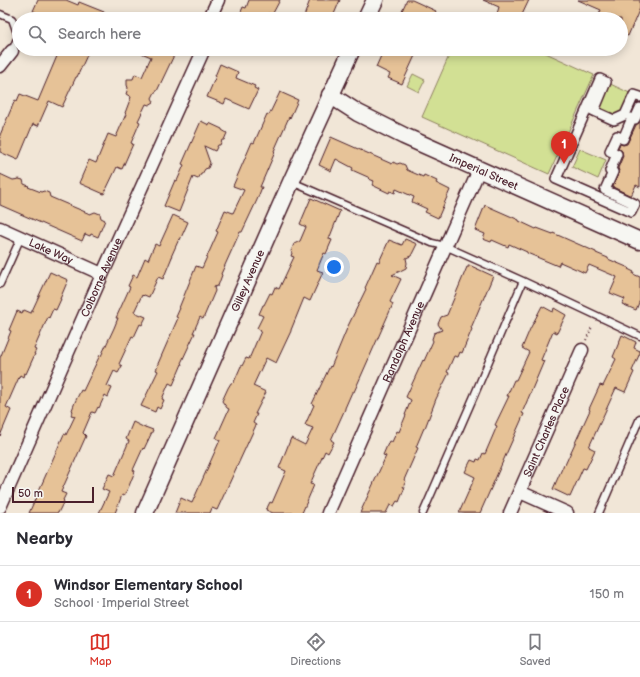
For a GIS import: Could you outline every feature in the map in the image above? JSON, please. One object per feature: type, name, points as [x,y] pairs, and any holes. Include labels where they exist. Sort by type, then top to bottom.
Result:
[{"type":"street","points":[[212,12],[218,0]]},
{"type":"street","points":[[369,12],[375,0]]},
{"type":"street","points":[[0,66],[12,51]]},
{"type":"street","name":"Colborne Avenue","points":[[0,507],[102,274],[201,56]]},
{"type":"street","name":"Gilley Avenue","points":[[145,513],[291,182],[349,56]]},
{"type":"street","points":[[640,97],[634,95],[625,115],[614,120],[594,111],[606,82],[600,79],[556,179],[631,212],[635,204],[605,190],[613,172],[610,171],[617,154],[610,151],[617,136],[623,139],[632,118],[635,120],[640,108]]},
{"type":"street","name":"Imperial Street","points":[[330,95],[358,113],[381,125],[640,241]]},
{"type":"street","name":"Randolph Avenue","points":[[328,513],[479,170]]},
{"type":"street","name":"Lake Way","points":[[0,228],[102,274]]},
{"type":"street","name":"Saint Charles Place","points":[[510,513],[582,350]]},
{"type":"street","points":[[520,492],[567,513]]},
{"type":"lane","points":[[0,14],[12,19]]},
{"type":"lane","points":[[291,182],[432,243],[445,246],[640,336]]},
{"type":"lane","points":[[0,284],[21,237]]},
{"type":"lane","points":[[423,513],[523,281]]},
{"type":"lane","points":[[599,513],[640,418]]},
{"type":"path","points":[[588,335],[592,327]]},
{"type":"green space","points":[[449,56],[552,56],[594,75],[549,174],[422,117]]},
{"type":"green space","points":[[413,74],[425,80],[419,92],[407,86]]},
{"type":"green space","points":[[606,82],[634,95],[625,115],[614,120],[594,111]]},
{"type":"green space","points":[[580,149],[606,160],[598,179],[572,167]]},
{"type":"building","points":[[38,0],[66,0],[78,5],[79,2],[104,12],[35,12],[33,11]]},
{"type":"building","points":[[249,0],[280,0],[274,12],[241,12],[243,7],[246,8]]},
{"type":"building","points":[[310,0],[340,0],[335,12],[306,12]]},
{"type":"building","points":[[407,0],[412,0],[436,11],[436,12],[401,12]]},
{"type":"building","points":[[483,0],[529,0],[523,12],[498,12],[499,7]]},
{"type":"building","points":[[578,0],[640,0],[640,8],[628,36],[628,12],[600,12],[601,10]]},
{"type":"building","points":[[57,56],[87,56],[62,107],[49,101],[38,126],[33,124],[18,160],[0,152],[0,135],[15,100],[17,101],[20,94],[38,101]]},
{"type":"building","points":[[149,56],[174,56],[157,91],[152,98],[154,102],[149,105],[146,104],[138,121],[140,122],[131,143],[133,144],[122,169],[117,167],[104,194],[79,183],[89,160],[96,163],[108,134],[116,137],[126,114],[125,113],[131,97],[126,94],[128,88],[127,79],[133,79],[135,74],[142,77],[151,57]]},
{"type":"building","points":[[381,56],[415,56],[402,84],[388,78],[390,74],[376,67]]},
{"type":"building","points":[[220,64],[238,72],[236,78],[255,86],[254,88],[258,90],[249,109],[226,99],[224,104],[207,97]]},
{"type":"building","points":[[280,92],[298,100],[274,151],[275,152],[260,187],[262,187],[257,200],[242,232],[239,234],[221,274],[222,275],[218,286],[214,287],[215,291],[203,319],[200,317],[193,333],[195,333],[181,363],[182,364],[173,385],[169,383],[162,399],[164,400],[160,409],[157,407],[155,412],[141,406],[158,371],[156,370],[157,366],[178,318],[176,317],[179,308],[196,266],[202,268],[218,232],[216,231],[225,210],[233,213],[244,190],[233,186],[252,142],[254,143],[267,114],[269,115]]},
{"type":"building","points":[[201,121],[222,129],[227,133],[224,140],[222,140],[215,151],[204,146],[210,163],[208,168],[205,169],[198,179],[193,177],[179,212],[164,206],[175,180],[177,181],[184,165],[182,164]]},
{"type":"building","points":[[640,122],[640,187],[636,185],[631,196],[613,187],[623,156],[622,151],[618,148],[620,144],[627,144],[636,125]]},
{"type":"building","points":[[331,137],[392,164],[393,162],[405,165],[407,170],[437,181],[436,183],[450,190],[438,218],[425,212],[427,209],[412,202],[414,197],[396,189],[395,193],[390,191],[389,193],[372,185],[374,181],[369,179],[370,178],[352,170],[353,168],[336,159],[331,171],[319,165]]},
{"type":"building","points":[[0,174],[13,180],[23,180],[24,184],[29,186],[28,187],[41,192],[44,191],[49,193],[50,197],[90,214],[95,212],[100,214],[101,218],[105,220],[98,237],[91,234],[90,236],[85,234],[82,241],[0,205]]},
{"type":"building","points":[[311,198],[340,211],[329,239],[332,240],[326,254],[324,253],[317,270],[323,272],[310,301],[304,298],[276,363],[266,358],[253,386],[266,392],[255,414],[257,414],[253,423],[256,425],[217,510],[212,508],[210,513],[175,513],[181,498],[192,503],[220,440],[216,438],[229,409],[222,401],[231,383],[234,382],[246,358],[249,359],[261,331],[257,328],[263,316],[259,314],[263,305],[270,293],[272,294],[275,287],[279,289],[294,257],[291,256],[291,251],[294,244],[300,241],[306,227],[300,224]]},
{"type":"building","points":[[485,205],[536,229],[537,228],[553,233],[629,268],[628,269],[634,272],[633,274],[640,277],[640,300],[636,310],[622,304],[625,299],[610,293],[617,277],[589,265],[585,273],[560,262],[558,266],[509,244],[508,247],[492,240],[491,242],[483,239],[485,234],[475,230]]},
{"type":"building","points":[[173,215],[188,222],[171,257],[163,279],[158,277],[149,297],[142,295],[134,312],[146,317],[142,325],[140,324],[134,337],[132,336],[119,364],[122,366],[118,373],[114,371],[107,386],[112,388],[108,397],[105,395],[99,408],[98,407],[95,413],[92,412],[83,433],[86,436],[61,492],[66,494],[63,500],[64,501],[58,513],[29,513],[64,434],[66,435],[75,416],[71,415],[75,402],[81,390],[83,391],[114,328],[118,318],[116,318],[130,287],[128,286],[133,275],[137,277],[145,258],[148,260],[155,244],[159,246]]},
{"type":"building","points":[[405,239],[417,244],[411,256],[406,258],[406,268],[392,275],[401,279],[390,302],[393,304],[331,440],[334,442],[328,453],[325,451],[310,484],[314,485],[302,513],[273,513],[266,510],[270,502],[272,503],[286,471],[279,468],[291,438],[305,445],[313,428],[305,425],[314,405],[312,404],[330,366],[331,367],[377,261],[379,262],[389,240],[402,245]]},
{"type":"building","points":[[469,265],[493,276],[462,353],[460,352],[458,357],[454,356],[447,372],[449,373],[436,399],[416,447],[418,448],[404,480],[406,481],[403,487],[405,487],[399,502],[397,501],[394,506],[390,505],[386,513],[360,513],[386,456],[383,455],[389,441],[392,442],[397,431],[399,432],[406,415],[411,400],[406,397],[433,341],[432,339],[434,333],[442,330],[438,324],[441,317],[447,315]]},
{"type":"building","points":[[50,272],[68,280],[56,310],[53,309],[49,318],[48,317],[34,349],[36,350],[35,354],[26,374],[24,373],[23,377],[20,375],[6,407],[11,410],[0,436],[0,358],[17,311],[22,313],[24,310],[31,313]]},
{"type":"building","points":[[542,306],[553,312],[554,308],[566,315],[557,333],[553,331],[541,360],[544,361],[522,413],[524,414],[480,513],[459,513],[475,477],[465,472],[471,460],[476,462],[477,459],[480,460],[483,453],[485,454],[497,426],[495,425],[509,396],[507,396],[529,352],[522,348]]},
{"type":"building","points":[[622,335],[636,342],[634,348],[640,351],[632,371],[634,372],[625,392],[616,388],[589,447],[595,450],[586,469],[583,468],[570,497],[553,489],[600,385],[603,386],[616,359],[613,357]]},
{"type":"building","points":[[133,422],[153,430],[144,449],[143,448],[133,470],[135,471],[129,486],[124,496],[122,495],[115,513],[99,513],[109,492],[102,489],[109,474],[114,476],[129,441],[126,439]]},
{"type":"place","name":"Windsor Elementary School","points":[[564,164]]}]
